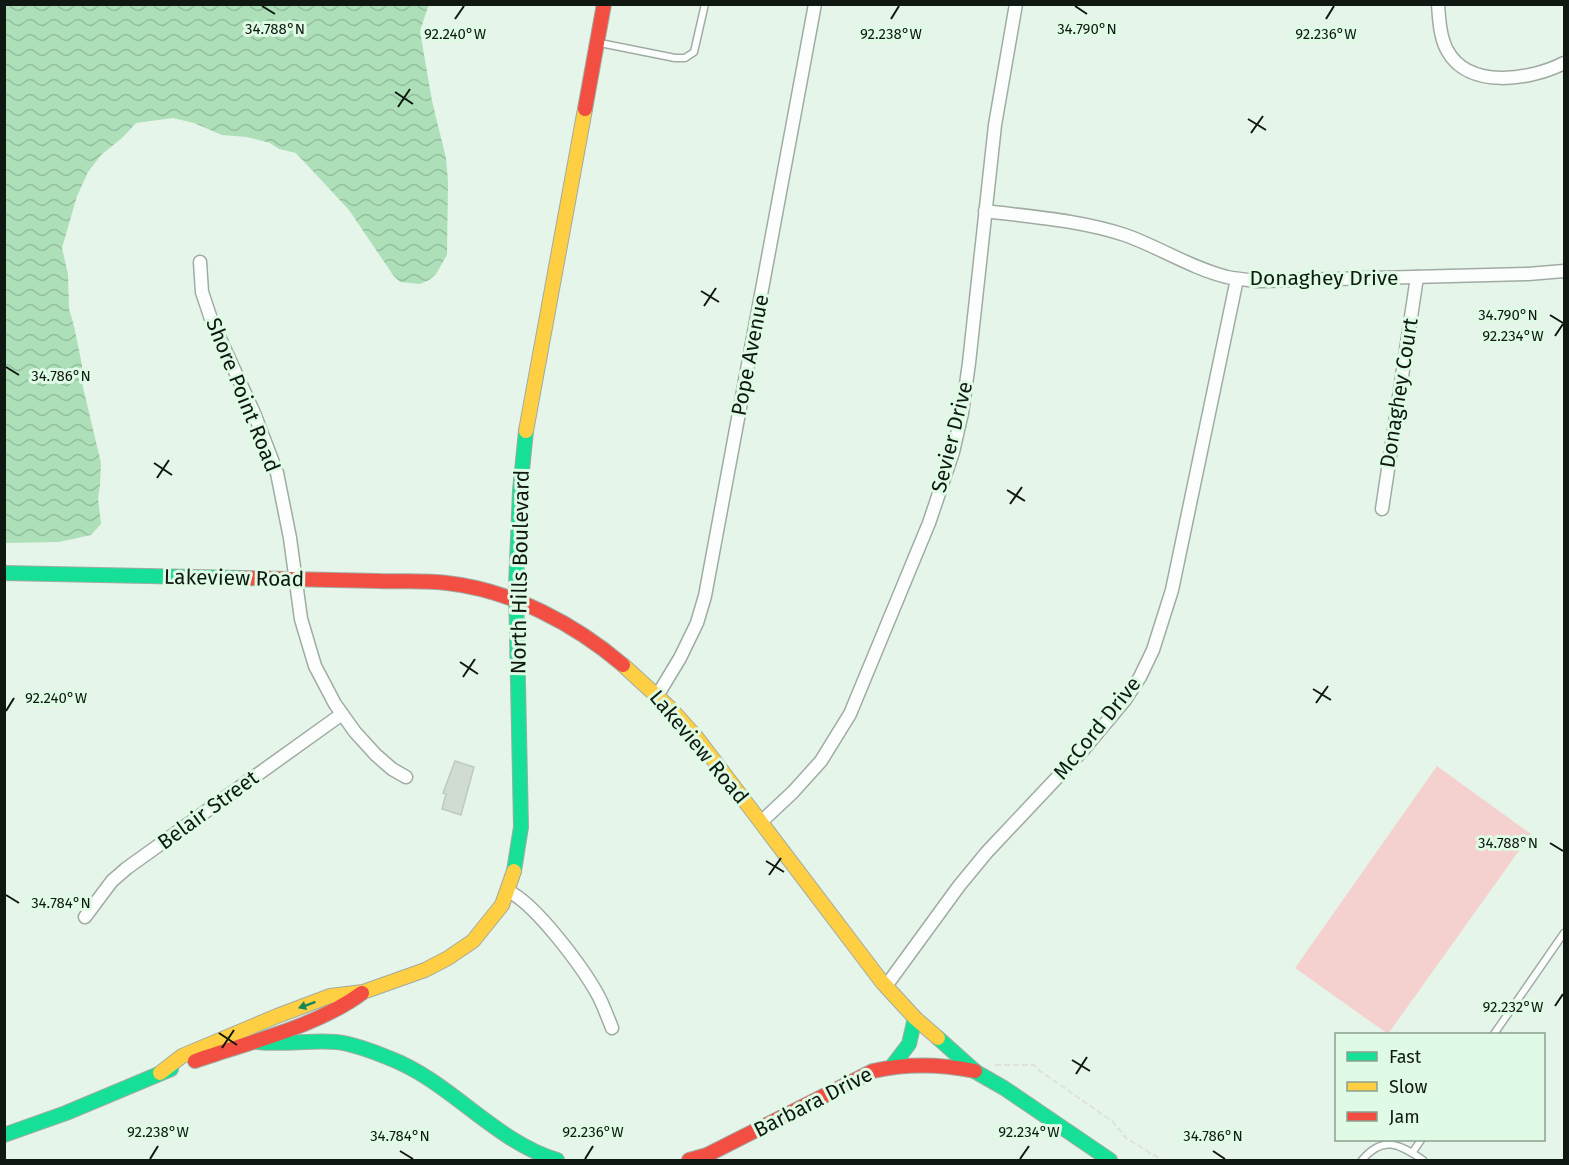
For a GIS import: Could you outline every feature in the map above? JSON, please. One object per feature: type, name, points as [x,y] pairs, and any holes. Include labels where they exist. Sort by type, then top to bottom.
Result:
[{"type":"street","name":"North Hills Boulevard","points":[[160,1072],[182,1056],[276,1016],[330,996],[363,992],[425,970],[448,958],[472,941],[502,905],[508,891],[519,846],[521,827],[516,600],[517,524],[524,442],[604,4]]},
{"type":"street","name":"Pope Avenue","points":[[657,696],[680,658],[697,623],[705,596],[815,4]]},
{"type":"street","name":"Sevier Drive","points":[[761,822],[793,792],[821,760],[850,714],[941,489],[962,413],[1001,83],[1017,4]]},
{"type":"street","points":[[1438,4],[1443,39],[1448,51],[1455,61],[1470,71],[1490,77],[1520,76],[1542,72],[1564,63]]},
{"type":"street","name":"Donaghey Drive","points":[[985,211],[1099,228],[1126,236],[1211,272],[1237,279],[1303,281],[1564,271]]},
{"type":"street","name":"Shore Point Road","points":[[200,262],[202,292],[211,319],[254,412],[277,473],[289,529],[301,619],[307,643],[326,688],[342,714],[376,755],[392,769],[406,777]]},
{"type":"street","name":"Donaghey Court","points":[[1382,509],[1417,277]]},
{"type":"street","name":"McCord Drive","points":[[886,986],[959,886],[987,852],[1084,749],[1125,700],[1140,677],[1153,650],[1172,590],[1237,279]]},
{"type":"street","name":"Lakeview Road","points":[[4,573],[447,583],[490,591],[516,600],[561,621],[603,650],[657,696],[697,738],[886,986],[915,1018],[976,1072]]},
{"type":"street","name":"Belair Street","points":[[86,917],[112,881],[127,868],[342,714]]},
{"type":"street","points":[[508,891],[524,900],[536,912],[574,962],[599,997],[612,1028]]},
{"type":"street","name":"North Hills Boulevard","points":[[4,1135],[66,1113],[160,1072],[315,1020],[342,1008],[363,992]]},
{"type":"street","points":[[893,1065],[906,1051],[914,1036],[915,1018]]},
{"type":"street","points":[[315,1020],[338,1042]]},
{"type":"street","points":[[251,1042],[276,1044],[338,1042],[390,1059],[425,1076],[509,1136],[557,1161]]},
{"type":"street","name":"Barbara Drive","points":[[690,1161],[740,1139],[864,1075],[893,1065],[942,1064],[976,1072]]},
{"type":"street","points":[[976,1072],[1004,1088],[1110,1161]]},
{"type":"lane","points":[[597,42],[675,58],[686,58],[694,52],[705,4]]},
{"type":"lane","points":[[1495,1033],[1564,933]]},
{"type":"lane","points":[[1412,1153],[1420,1141]]},
{"type":"lane","points":[[1362,1161],[1377,1146],[1389,1144],[1403,1148],[1423,1161]]},
{"type":"path","points":[[976,1072],[994,1065],[1034,1065],[1112,1121],[1126,1138],[1162,1161]]},
{"type":"shaded area","points":[[1437,766],[1531,834],[1389,1033],[1295,968]]},
{"type":"water","points":[[4,5],[432,5],[428,7],[420,31],[432,101],[446,158],[448,181],[447,255],[436,274],[429,280],[420,284],[400,282],[349,210],[296,153],[279,149],[270,143],[247,137],[222,135],[194,123],[173,118],[136,123],[101,155],[88,172],[77,196],[62,248],[68,274],[69,309],[82,365],[82,383],[101,463],[98,498],[101,524],[91,535],[59,542],[5,543]]},
{"type":"building","points":[[455,761],[474,767],[461,815],[442,809],[446,794],[443,793]]},
{"type":"traffic: fast","points":[[514,871],[521,827],[516,586],[520,490],[526,431]]},
{"type":"traffic: fast","points":[[4,573],[242,578]]},
{"type":"traffic: fast","points":[[893,1065],[909,1044],[915,1018]]},
{"type":"traffic: fast","points":[[938,1038],[976,1072],[1004,1088],[1110,1160]]},
{"type":"traffic: fast","points":[[258,1042],[336,1042],[383,1056],[411,1068],[432,1081],[513,1139],[557,1160]]},
{"type":"traffic: fast","points":[[4,1135],[66,1113],[171,1069]]},
{"type":"traffic: slow","points":[[526,431],[585,109]]},
{"type":"traffic: slow","points":[[623,665],[672,710],[697,738],[882,982],[915,1018],[938,1038]]},
{"type":"traffic: slow","points":[[160,1073],[182,1056],[277,1016],[330,996],[363,992],[425,970],[448,958],[473,941],[502,905],[514,871]]},
{"type":"traffic: jam","points":[[585,109],[604,4]]},
{"type":"traffic: jam","points":[[242,578],[430,582],[471,587],[495,593],[541,611],[584,636],[623,665]]},
{"type":"traffic: jam","points":[[195,1061],[303,1024],[344,1005],[362,993]]},
{"type":"traffic: jam","points":[[689,1160],[707,1155],[873,1071],[924,1065],[975,1071]]}]
